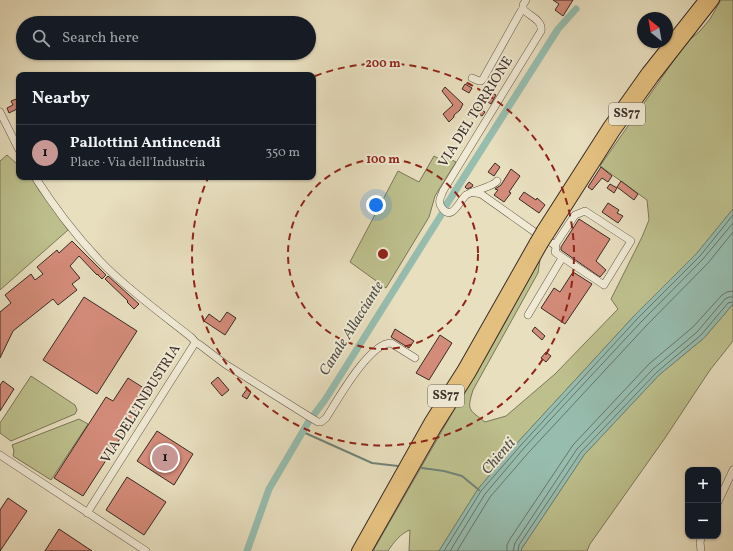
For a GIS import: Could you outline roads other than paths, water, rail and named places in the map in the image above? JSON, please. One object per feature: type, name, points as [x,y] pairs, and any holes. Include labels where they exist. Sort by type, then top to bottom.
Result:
[{"type":"highway","name":"SS77","points":[[366,551],[436,428],[470,374],[545,232],[591,153],[647,72],[704,0]]},
{"type":"highway","name":"SS77","points":[[545,232],[657,72],[714,0]]},
{"type":"highway","name":"SS77","points":[[357,551],[430,421],[539,243]]},
{"type":"street","points":[[472,78],[479,81],[483,79],[523,9],[523,5],[526,0]]},
{"type":"street","name":"VIA DEL TORRIONE","points":[[472,192],[466,195],[452,212],[444,210],[439,204],[443,190],[541,31],[538,21],[523,9]]},
{"type":"street","points":[[0,112],[16,144]]},
{"type":"street","name":"VIA DELL'INDUSTRIA","points":[[37,180],[61,215],[107,267],[128,287],[195,342],[87,513]]},
{"type":"street","points":[[472,192],[495,184],[497,181]]},
{"type":"street","points":[[472,192],[481,194],[536,233],[556,245]]},
{"type":"street","points":[[585,211],[631,241],[604,285],[562,258],[555,252],[556,245],[575,215],[585,211]]},
{"type":"street","points":[[528,315],[562,258]]},
{"type":"street","points":[[195,342],[225,364],[318,422],[321,422],[326,418],[364,361],[379,347],[386,343],[391,343],[415,358]]},
{"type":"street","points":[[0,455],[146,551]]},
{"type":"street","points":[[721,496],[733,470]]},
{"type":"street","points":[[701,539],[701,551]]},
{"type":"water","points":[[733,209],[733,304],[704,338],[659,375],[584,455],[521,551],[439,551],[478,489],[518,442],[635,315],[697,253]]},
{"type":"waterway","name":"Canale Allacciante","points":[[247,551],[269,489],[309,421],[325,400],[558,29],[576,9]]},
{"type":"waterway","points":[[303,432],[372,463],[398,466]]},
{"type":"waterway","points":[[422,468],[444,471],[462,476],[479,490]]},
{"type":"place","name":"Pallottini Antincendi","points":[[165,458]]},
{"type":"water label","name":"Chienti","points":[[499,457]]}]
